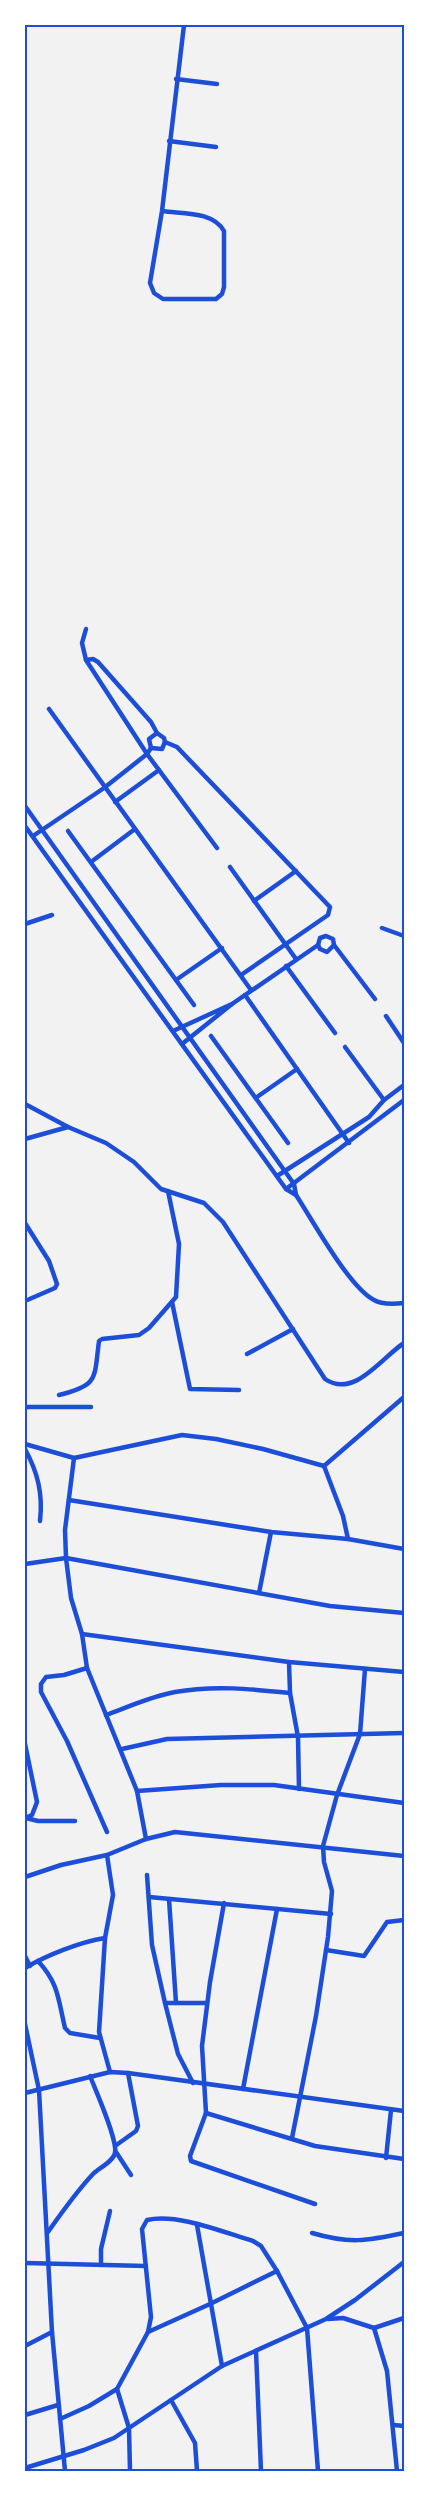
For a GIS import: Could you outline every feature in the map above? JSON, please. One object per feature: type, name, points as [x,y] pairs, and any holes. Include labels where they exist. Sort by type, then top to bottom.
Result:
[{"type":"street","points":[[162,211],[209,217],[220,224],[224,231],[224,287],[222,294],[216,298],[163,299],[154,293],[150,283],[162,211],[176,79],[184,25]]},
{"type":"street","points":[[176,79],[217,84]]},
{"type":"street","points":[[169,141],[216,147]]},
{"type":"street","points":[[86,629],[82,643],[86,660],[147,754],[217,848]]},
{"type":"street","points":[[86,660],[93,658],[98,662],[151,722],[165,742],[177,747],[325,899],[330,911],[328,915],[241,975]]},
{"type":"street","points":[[49,709],[104,788],[252,990]]},
{"type":"street","points":[[33,836],[104,788],[147,754],[151,748],[149,739],[157,733]]},
{"type":"street","points":[[151,748],[154,750],[162,749],[165,742]]},
{"type":"street","points":[[115,802],[159,770]]},
{"type":"street","points":[[25,806],[294,1184],[296,1195],[358,1290],[375,1302],[404,1303]]},
{"type":"street","points":[[25,826],[286,1190],[296,1195]]},
{"type":"street","points":[[91,862],[135,829]]},
{"type":"street","points":[[68,830],[194,1005]]},
{"type":"street","points":[[230,867],[296,959]]},
{"type":"street","points":[[254,901],[296,871]]},
{"type":"street","points":[[25,924],[52,915]]},
{"type":"street","points":[[382,928],[404,936]]},
{"type":"street","points":[[182,1044],[232,1004],[318,945],[320,938],[326,936],[332,939],[334,945],[374,998]]},
{"type":"street","points":[[318,945],[325,952],[332,950],[334,945]]},
{"type":"street","points":[[176,980],[222,948]]},
{"type":"street","points":[[286,966],[335,1033]]},
{"type":"street","points":[[245,995],[349,1143]]},
{"type":"street","points":[[173,1031],[182,1025],[232,1004]]},
{"type":"street","points":[[386,1016],[404,1043]]},
{"type":"street","points":[[211,1036],[288,1143]]},
{"type":"street","points":[[346,1047],[384,1100]]},
{"type":"street","points":[[256,1097],[296,1069]]},
{"type":"street","points":[[277,1176],[369,1117],[384,1100],[404,1085]]},
{"type":"street","points":[[286,1190],[404,1100]]},
{"type":"street","points":[[25,1104],[68,1127],[106,1143],[134,1162],[150,1180],[168,1191],[204,1203],[213,1210],[223,1222],[325,1379],[340,1386],[350,1384],[403,1346]]},
{"type":"street","points":[[25,1139],[68,1127]]},
{"type":"street","points":[[59,1395],[84,1389],[90,1382],[102,1339],[139,1335],[149,1328],[176,1297],[179,1244],[168,1191]]},
{"type":"street","points":[[25,1223],[49,1261],[57,1284],[55,1288],[25,1301]]},
{"type":"street","points":[[172,1302],[190,1389],[239,1390]]},
{"type":"street","points":[[247,1354],[293,1329]]},
{"type":"street","points":[[324,1466],[404,1397]]},
{"type":"street","points":[[25,1407],[91,1407]]},
{"type":"street","points":[[25,1444],[74,1458],[182,1436],[235,1443],[324,1466]]},
{"type":"street","points":[[25,1449],[32,1462],[41,1491],[40,1521]]},
{"type":"street","points":[[74,1458],[66,1530],[66,1558],[71,1598],[82,1634],[87,1668],[122,1749],[137,1791],[146,1839]]},
{"type":"street","points":[[324,1466],[343,1516],[348,1539]]},
{"type":"street","points":[[69,1500],[271,1532],[348,1539],[404,1548]]},
{"type":"street","points":[[259,1593],[271,1532]]},
{"type":"street","points":[[25,1564],[66,1558],[330,1606],[404,1612]]},
{"type":"street","points":[[82,1634],[288,1662],[404,1672]]},
{"type":"street","points":[[288,1662],[290,1693],[298,1737],[299,1789]]},
{"type":"street","points":[[87,1668],[64,1675],[46,1677],[41,1684],[41,1692],[67,1741],[107,1832]]},
{"type":"street","points":[[292,2138],[331,1914],[332,1891],[324,1862],[323,1846],[337,1795],[360,1734],[365,1669]]},
{"type":"street","points":[[106,1715],[174,1692],[241,1688],[290,1693]]},
{"type":"street","points":[[122,1749],[167,1739],[404,1733]]},
{"type":"street","points":[[25,1744],[37,1802],[32,1815],[25,1818]]},
{"type":"street","points":[[137,1791],[221,1785],[274,1786],[404,1803]]},
{"type":"street","points":[[25,1818],[38,1821],[74,1821]]},
{"type":"street","points":[[25,1876],[107,1854],[146,1839],[175,1832],[323,1846],[404,1856]]},
{"type":"street","points":[[107,1854],[113,1895],[105,1938],[100,2038],[110,2072]]},
{"type":"street","points":[[147,1874],[152,1945],[164,2003],[178,2054],[193,2083]]},
{"type":"street","points":[[149,1898],[224,1903],[331,1914]]},
{"type":"street","points":[[169,1899],[176,2003]]},
{"type":"street","points":[[224,1903],[207,2003],[202,2046],[206,2114],[190,2156],[191,2161],[315,2204]]},
{"type":"street","points":[[243,2089],[277,1909]]},
{"type":"street","points":[[326,1950],[364,1956],[387,1922],[404,1920]]},
{"type":"street","points":[[25,1956],[27,1967],[88,1941],[105,1938]]},
{"type":"street","points":[[38,1961],[50,1974],[58,1991],[65,2028],[70,2033],[100,2038]]},
{"type":"street","points":[[164,2003],[207,2003]]},
{"type":"street","points":[[25,2024],[39,2090],[52,2332],[65,2471]]},
{"type":"street","points":[[25,2093],[110,2072],[404,2111]]},
{"type":"street","points":[[48,2232],[94,2173],[113,2158],[115,2149],[136,2131],[138,2126],[128,2073]]},
{"type":"street","points":[[90,2076],[115,2149],[131,2175]]},
{"type":"street","points":[[386,2158],[391,2110]]},
{"type":"street","points":[[206,2114],[315,2146],[404,2160]]},
{"type":"street","points":[[102,2265],[101,2249],[110,2211]]},
{"type":"street","points":[[60,2419],[89,2406],[117,2389],[148,2332],[151,2305],[142,2229],[147,2220],[158,2218],[197,2225],[258,2243],[277,2271],[307,2328],[318,2471]]},
{"type":"street","points":[[197,2225],[222,2366]]},
{"type":"street","points":[[312,2234],[338,2241],[359,2242],[404,2233]]},
{"type":"street","points":[[25,2262],[146,2266]]},
{"type":"street","points":[[25,2468],[114,2438],[222,2366],[326,2319],[355,2300],[404,2262]]},
{"type":"street","points":[[148,2332],[277,2271]]},
{"type":"street","points":[[326,2319],[343,2318],[374,2328],[404,2318]]},
{"type":"street","points":[[374,2328],[387,2371],[394,2425],[397,2471]]},
{"type":"street","points":[[25,2346],[52,2332]]},
{"type":"street","points":[[256,2351],[261,2471]]},
{"type":"street","points":[[117,2389],[129,2428],[130,2471]]},
{"type":"street","points":[[171,2400],[195,2443],[197,2471]]},
{"type":"street","points":[[25,2415],[58,2405]]},
{"type":"street","points":[[394,2425],[404,2426]]}]
